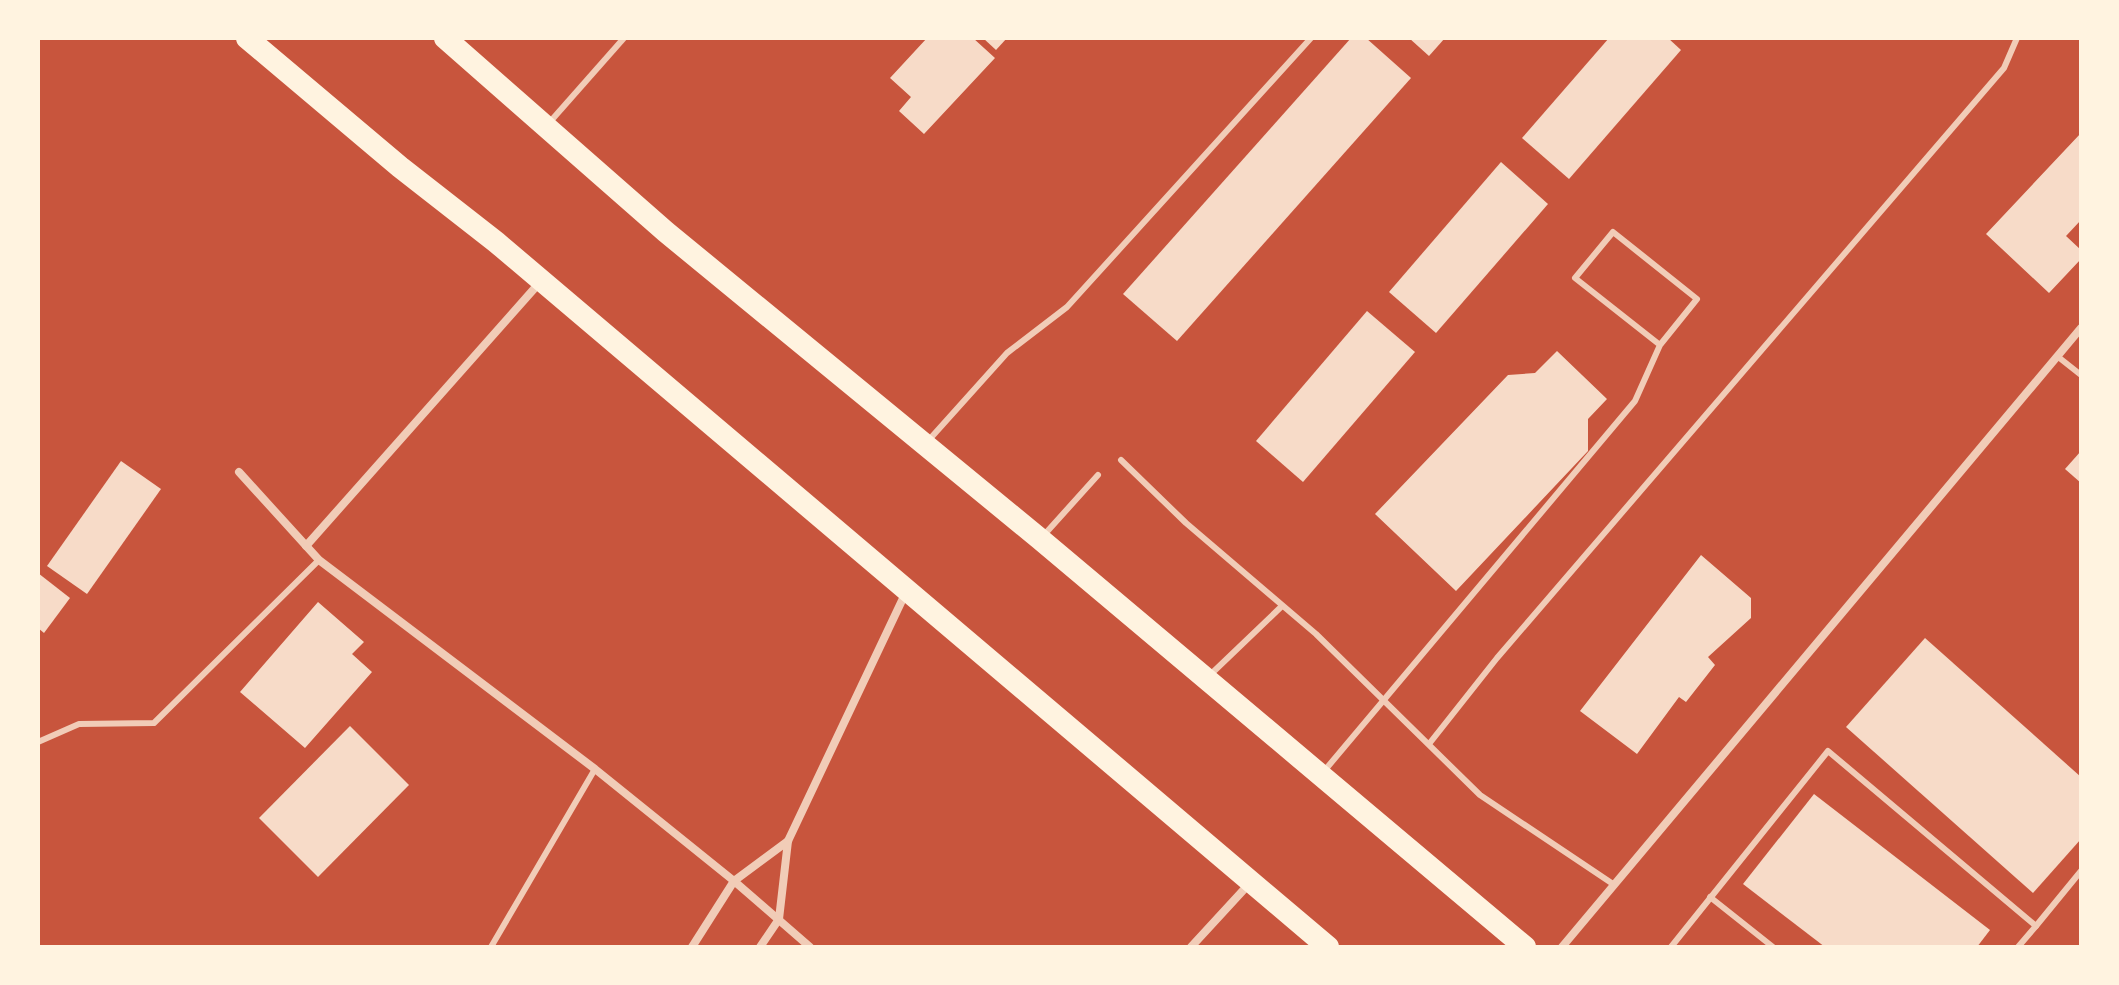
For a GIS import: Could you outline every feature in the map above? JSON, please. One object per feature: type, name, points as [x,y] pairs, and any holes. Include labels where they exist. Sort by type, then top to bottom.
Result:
[{"type":"highway","points":[[247,38],[908,588],[1328,947]]},
{"type":"highway","points":[[445,38],[666,232],[1040,539],[1525,947]]},
{"type":"street","points":[[306,546],[541,280]]},
{"type":"street","points":[[1562,947],[2081,328]]},
{"type":"street","points":[[239,472],[319,560],[595,769],[810,947]]},
{"type":"street","points":[[760,947],[779,919],[788,841],[908,588]]},
{"type":"street","points":[[692,947],[734,881],[788,841]]},
{"type":"street","points":[[1191,947],[1252,881]]},
{"type":"lane","points":[[547,126],[624,38]]},
{"type":"lane","points":[[925,445],[1007,353],[1067,307],[1311,38]]},
{"type":"lane","points":[[1429,744],[1497,658],[2004,68],[2017,38]]},
{"type":"lane","points":[[1320,776],[1635,401],[1660,345],[1697,299],[1613,232],[1575,278],[1660,345]]},
{"type":"lane","points":[[2057,356],[2081,375]]},
{"type":"lane","points":[[1121,460],[1186,523],[1384,700],[1480,795],[1613,884]]},
{"type":"lane","points":[[1040,539],[1098,475]]},
{"type":"lane","points":[[38,742],[79,724],[154,723],[319,560]]},
{"type":"lane","points":[[1207,679],[1282,606]]},
{"type":"lane","points":[[1674,946],[1828,751],[2036,926]]},
{"type":"lane","points":[[491,947],[595,769]]},
{"type":"lane","points":[[2018,947],[2081,871]]},
{"type":"lane","points":[[1710,897],[1773,947]]},
{"type":"building","points":[[927,38],[973,38],[995,58],[924,134],[899,111],[911,97],[890,78]]},
{"type":"building","points":[[983,38],[1007,38],[996,50]]},
{"type":"building","points":[[1351,38],[1366,38],[1411,78],[1177,341],[1123,294]]},
{"type":"building","points":[[1409,38],[1445,38],[1429,56]]},
{"type":"building","points":[[1609,38],[1668,38],[1681,50],[1569,179],[1522,138]]},
{"type":"building","points":[[2081,133],[2081,220],[2066,236],[2081,250],[2081,259],[2049,293],[1986,234]]},
{"type":"building","points":[[1501,162],[1548,204],[1436,333],[1389,292]]},
{"type":"building","points":[[1367,311],[1415,352],[1303,482],[1256,441]]},
{"type":"building","points":[[1557,351],[1607,399],[1588,419],[1588,451],[1456,591],[1375,514],[1508,375],[1535,373]]},
{"type":"building","points":[[2081,451],[2081,483],[2065,469]]},
{"type":"building","points":[[121,461],[161,489],[87,594],[47,566]]},
{"type":"building","points":[[1701,555],[1751,598],[1751,618],[1708,657],[1715,665],[1686,702],[1679,697],[1637,754],[1580,711]]},
{"type":"building","points":[[38,573],[70,598],[44,633],[38,628]]},
{"type":"building","points":[[318,602],[364,642],[352,654],[372,672],[305,748],[240,692]]},
{"type":"building","points":[[1925,638],[2081,777],[2081,839],[2033,893],[1846,727]]},
{"type":"building","points":[[350,726],[409,785],[318,877],[259,818]]},
{"type":"building","points":[[1814,794],[1990,930],[1977,947],[1825,947],[1743,884]]}]
